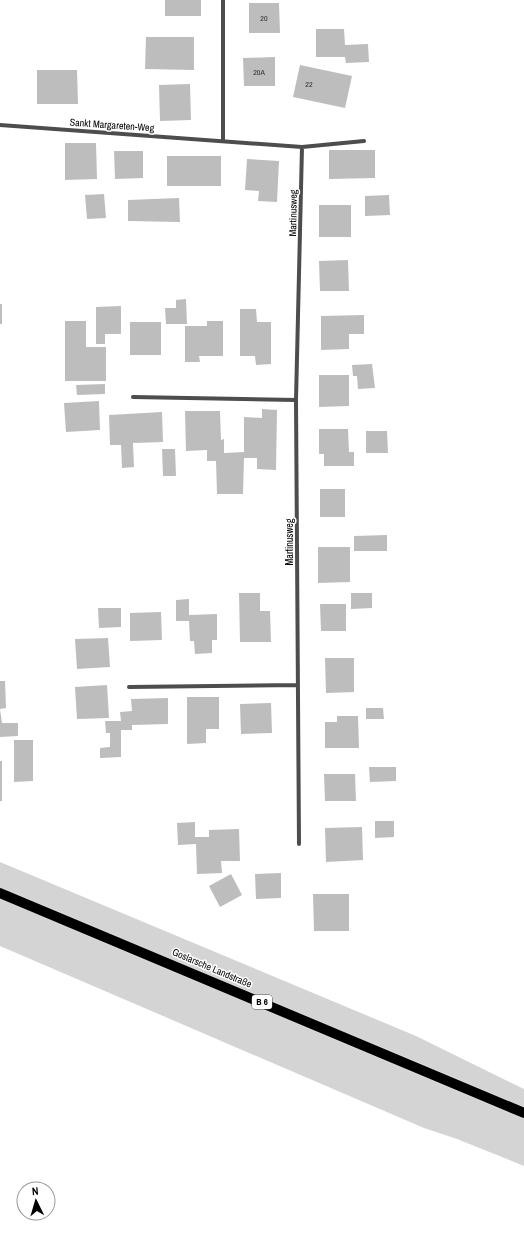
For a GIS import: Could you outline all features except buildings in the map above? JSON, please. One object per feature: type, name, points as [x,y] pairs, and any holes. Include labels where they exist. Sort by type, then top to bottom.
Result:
[{"type":"main road","name":"Goslarsche Landstraße","points":[[0,893],[524,1112]]},
{"type":"street","points":[[223,0],[223,140]]},
{"type":"street","name":"Sankt Margareten-Weg","points":[[0,125],[223,140],[302,147],[364,141]]},
{"type":"street","name":"Martinusweg","points":[[299,844],[296,400],[302,147]]},
{"type":"street","points":[[133,397],[296,400]]},
{"type":"street","points":[[129,687],[297,685]]},
{"type":"shaded area","points":[[0,862],[416,1036],[524,1089],[524,1166],[457,1139],[424,1128],[0,946]]}]
